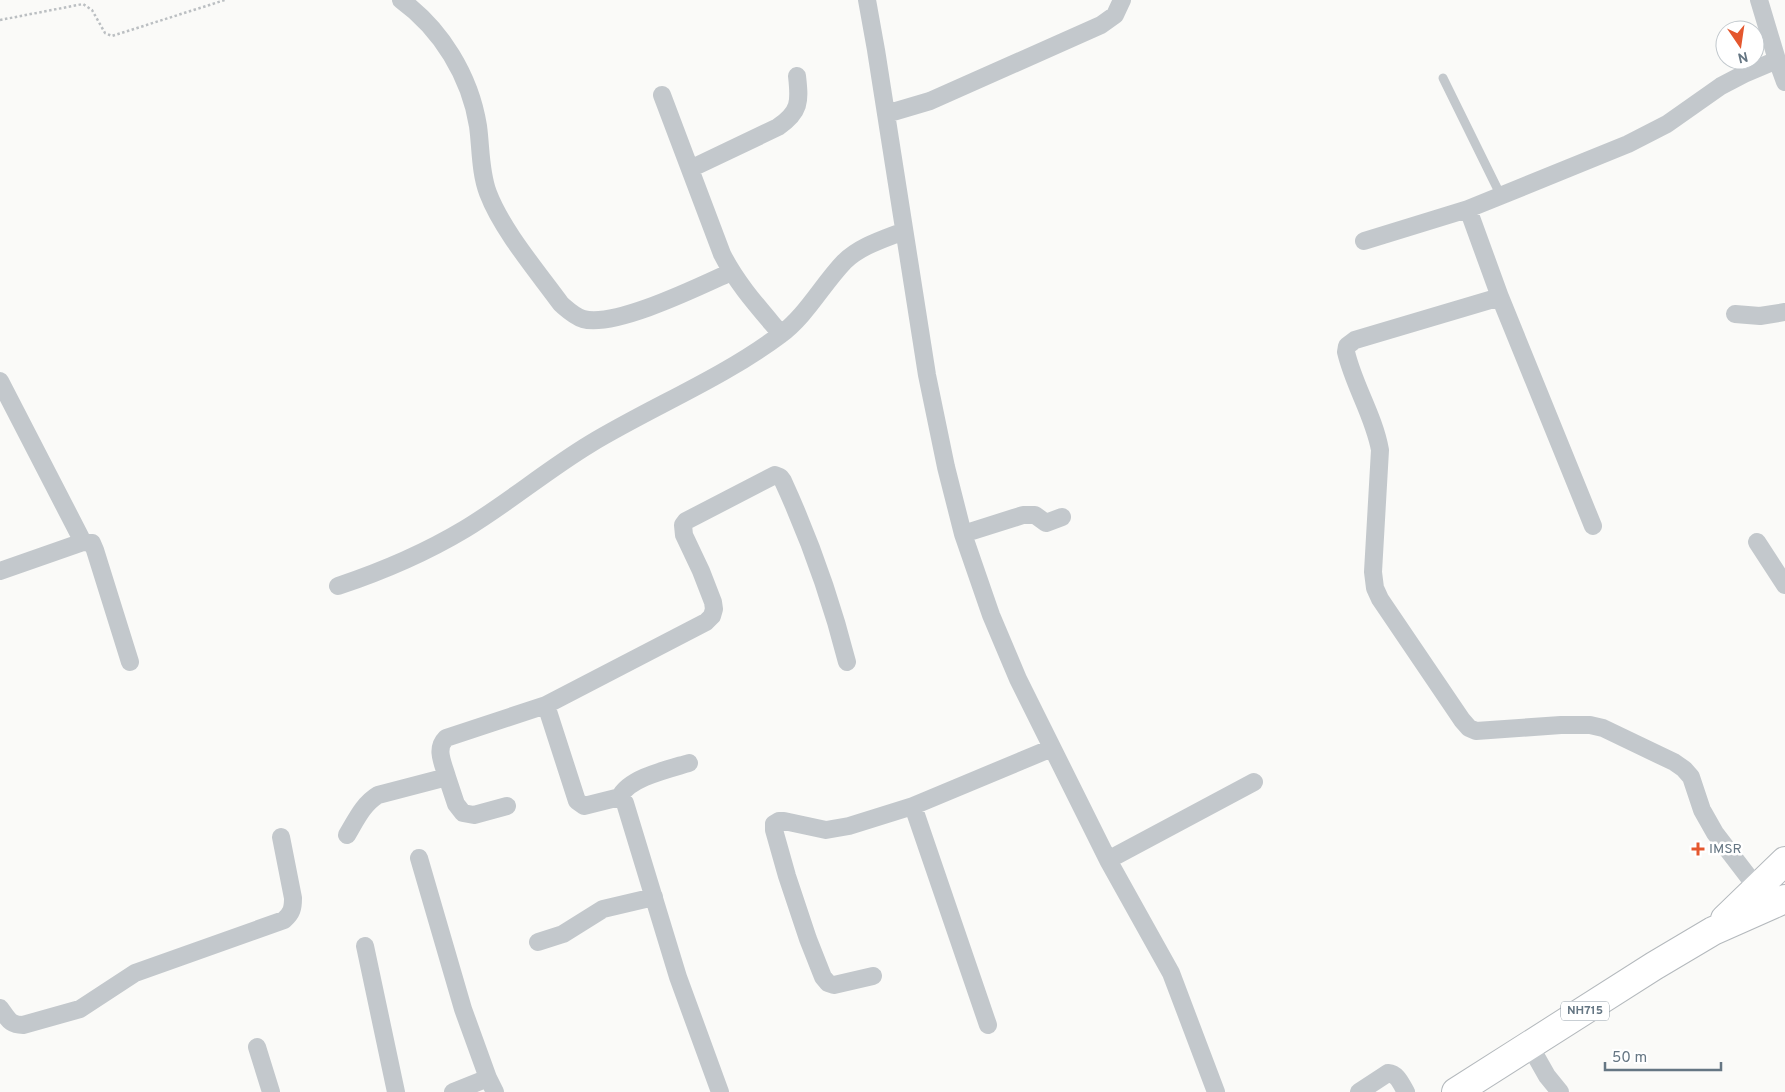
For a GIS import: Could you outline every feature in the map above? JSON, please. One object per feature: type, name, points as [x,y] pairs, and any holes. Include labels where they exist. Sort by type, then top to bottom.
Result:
[{"type":"highway","name":"NH715","points":[[1713,930],[1785,861]]},
{"type":"highway","name":"NH715","points":[[1456,1092],[1713,930],[1785,899]]},
{"type":"street","points":[[401,0],[417,12],[435,30],[452,56],[465,82],[472,102],[478,125],[482,166],[487,191],[494,210],[561,304],[583,319],[595,320],[620,316],[654,306],[731,272]]},
{"type":"street","points":[[867,0],[929,384],[946,467],[963,534],[991,615],[1010,661],[1108,860],[1171,973],[1216,1092]]},
{"type":"street","points":[[886,114],[930,100],[1101,25],[1115,15],[1122,0]]},
{"type":"street","points":[[1759,0],[1785,82]]},
{"type":"street","points":[[1364,241],[1468,209],[1628,144],[1667,124],[1722,86],[1777,60]]},
{"type":"street","points":[[690,169],[778,127],[788,120],[796,109],[799,97],[797,76]]},
{"type":"street","points":[[662,95],[722,254],[731,272],[782,334]]},
{"type":"street","points":[[1468,209],[1500,296],[1593,526]]},
{"type":"street","points":[[338,586],[376,574],[437,545],[467,528],[590,444],[703,384],[747,358],[782,334],[809,307],[844,262],[856,252],[904,231]]},
{"type":"street","points":[[1500,296],[1355,340],[1347,346],[1348,357],[1360,396],[1377,433],[1380,450],[1373,572],[1375,588],[1380,599],[1469,728],[1485,732],[1552,726],[1590,725],[1612,732],[1674,762],[1691,776],[1702,810],[1715,833],[1757,888]]},
{"type":"street","points":[[1735,314],[1760,316],[1785,312]]},
{"type":"street","points":[[0,381],[83,542]]},
{"type":"street","points":[[507,806],[474,815],[463,813],[456,804],[446,777],[440,748],[442,742],[446,738],[546,705],[706,622],[712,616],[713,602],[701,570],[684,535],[683,525],[686,521],[775,475],[780,476],[783,481],[809,540],[826,587],[847,662]]},
{"type":"street","points":[[963,534],[1023,515],[1035,515],[1046,523],[1062,517]]},
{"type":"street","points":[[0,571],[83,542],[88,542],[94,546],[130,662]]},
{"type":"street","points":[[1757,542],[1785,585]]},
{"type":"street","points":[[546,705],[577,800],[584,806],[620,797]]},
{"type":"street","points":[[873,976],[834,985],[828,983],[824,977],[808,939],[787,876],[774,824],[784,821],[826,830],[836,829],[913,806],[1052,748]]},
{"type":"street","points":[[620,797],[622,791],[636,782],[688,763]]},
{"type":"street","points":[[347,835],[365,806],[372,799],[446,777]]},
{"type":"street","points":[[1108,860],[1254,782]]},
{"type":"street","points":[[620,797],[625,803],[678,977],[720,1092]]},
{"type":"street","points":[[913,806],[988,1024]]},
{"type":"street","points":[[0,1008],[10,1023],[16,1025],[23,1025],[80,1009],[135,973],[284,920],[293,908],[281,837]]},
{"type":"street","points":[[420,858],[463,1009],[492,1085],[453,1092]]},
{"type":"street","points":[[538,942],[568,931],[603,909],[654,897]]},
{"type":"street","points":[[365,946],[396,1092]]},
{"type":"street","points":[[1530,1046],[1547,1076],[1560,1092]]},
{"type":"street","points":[[257,1047],[271,1092]]},
{"type":"street","points":[[1359,1092],[1382,1076],[1394,1074],[1406,1092]]},
{"type":"lane","points":[[1444,78],[1501,196]]},
{"type":"path","points":[[0,20],[83,4],[92,10],[105,33],[112,36],[225,0]]},
{"type":"place","name":"IMSR","points":[[1698,849]]}]
